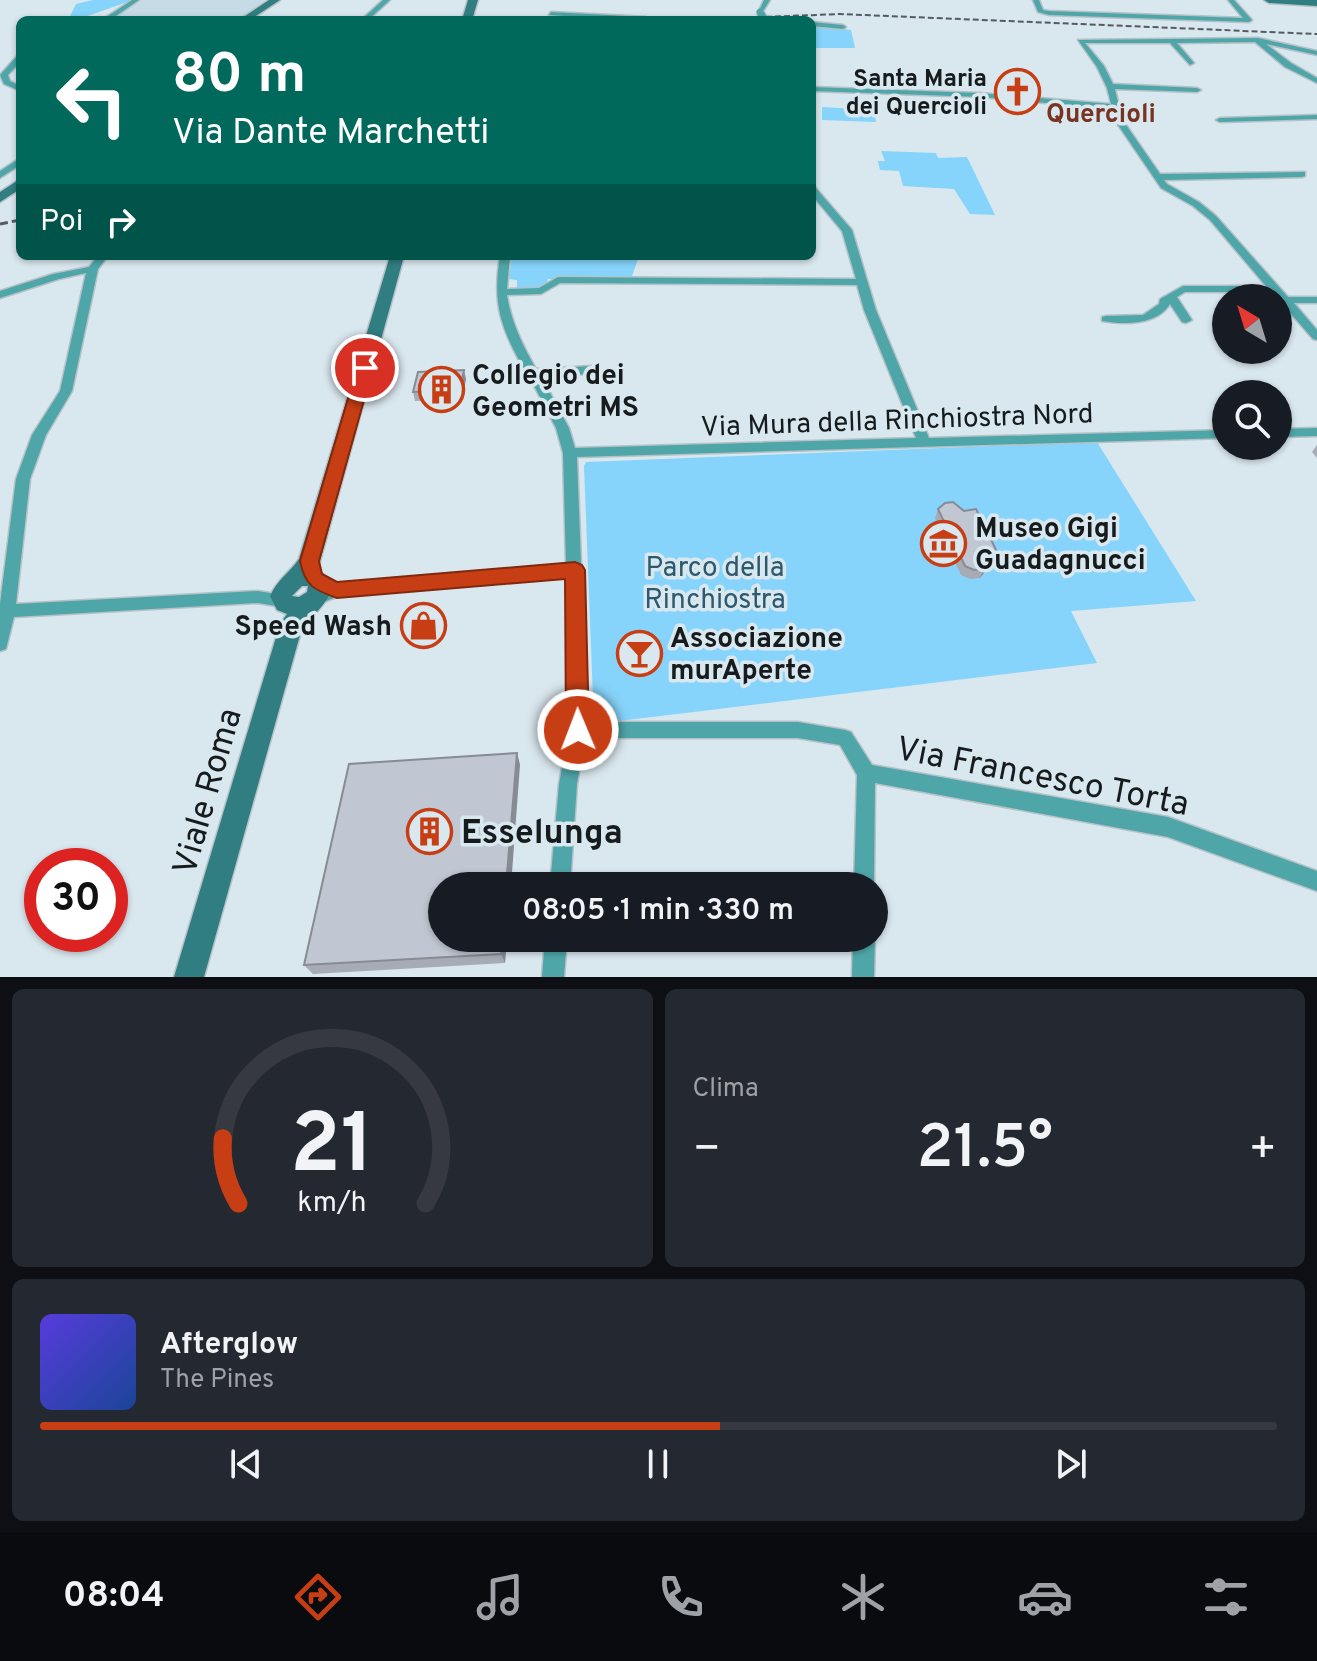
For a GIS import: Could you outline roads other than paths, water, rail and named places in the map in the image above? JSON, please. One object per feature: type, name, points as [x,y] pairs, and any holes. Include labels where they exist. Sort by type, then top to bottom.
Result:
[{"type":"main road","points":[[250,16],[273,0]]},
{"type":"main road","points":[[1269,0],[1317,3]]},
{"type":"main road","points":[[0,198],[16,182]]},
{"type":"main road","name":"Viale Roma","points":[[189,977],[304,592],[396,260]]},
{"type":"street","points":[[111,16],[136,0]]},
{"type":"street","points":[[369,16],[387,0]]},
{"type":"street","points":[[1036,0],[1042,12],[1056,14],[1249,20],[1231,0]]},
{"type":"street","points":[[1053,0],[1058,11],[1056,14]]},
{"type":"street","points":[[551,16],[559,3]]},
{"type":"street","points":[[816,24],[843,27]]},
{"type":"street","points":[[1272,284],[1213,218],[1196,204],[1170,191],[1157,177],[1118,119],[1110,86],[1081,39],[1258,40],[1317,53]]},
{"type":"street","points":[[1258,40],[1288,65],[1317,81]]},
{"type":"street","points":[[1172,41],[1190,63]]},
{"type":"street","points":[[16,61],[4,75],[7,82],[16,87]]},
{"type":"street","points":[[1110,86],[1197,90]]},
{"type":"street","points":[[816,89],[980,95],[1115,107]]},
{"type":"street","points":[[1220,120],[1317,117]]},
{"type":"street","points":[[1157,177],[1302,174]]},
{"type":"street","points":[[816,194],[847,230],[860,282],[924,442]]},
{"type":"street","points":[[0,644],[23,479],[39,435],[66,391],[93,269],[100,260]]},
{"type":"street","points":[[504,260],[500,273],[501,292],[513,341],[558,415],[570,453],[578,730],[568,784],[561,872]]},
{"type":"street","points":[[0,295],[73,271],[93,269]]},
{"type":"street","points":[[501,292],[541,291],[558,280],[860,282]]},
{"type":"street","points":[[1106,319],[1146,318],[1183,289],[1212,289]]},
{"type":"street","points":[[1171,296],[1186,320]]},
{"type":"street","points":[[1292,300],[1317,300]]},
{"type":"street","points":[[1292,308],[1317,337]]},
{"type":"street","points":[[530,373],[592,370]]},
{"type":"street","points":[[1292,433],[1317,432]]},
{"type":"street","name":"Via Mura della Rinchiostra Nord","points":[[570,453],[1212,434]]},
{"type":"street","points":[[7,611],[258,597],[575,570]]},
{"type":"street","name":"Via Francesco Torta","points":[[578,730],[798,730],[845,738],[866,773],[1168,827],[1317,881]]},
{"type":"street","points":[[864,872],[866,773]]},
{"type":"street","points":[[553,977],[555,952]]},
{"type":"street","points":[[863,977],[864,952]]},
{"type":"railway","points":[[788,16],[840,14],[1317,34]]},
{"type":"railway","points":[[0,224],[16,221]]},
{"type":"place","name":"Santa Maria dei Quercioli","points":[[1018,92]]},
{"type":"place","name":"Collegio dei Geometri MS","points":[[441,390]]},
{"type":"place","name":"Museo Gigi Guadagnucci","points":[[944,543]]},
{"type":"place","name":"Speed Wash","points":[[423,625]]},
{"type":"place","name":"Associazione murAperte","points":[[639,653]]},
{"type":"place","name":"Esselunga","points":[[430,831]]},
{"type":"district","name":"Quercioli","points":[[1101,113]]},
{"type":"park label","name":"Parco della Rinchiostra","points":[[715,582]]}]
